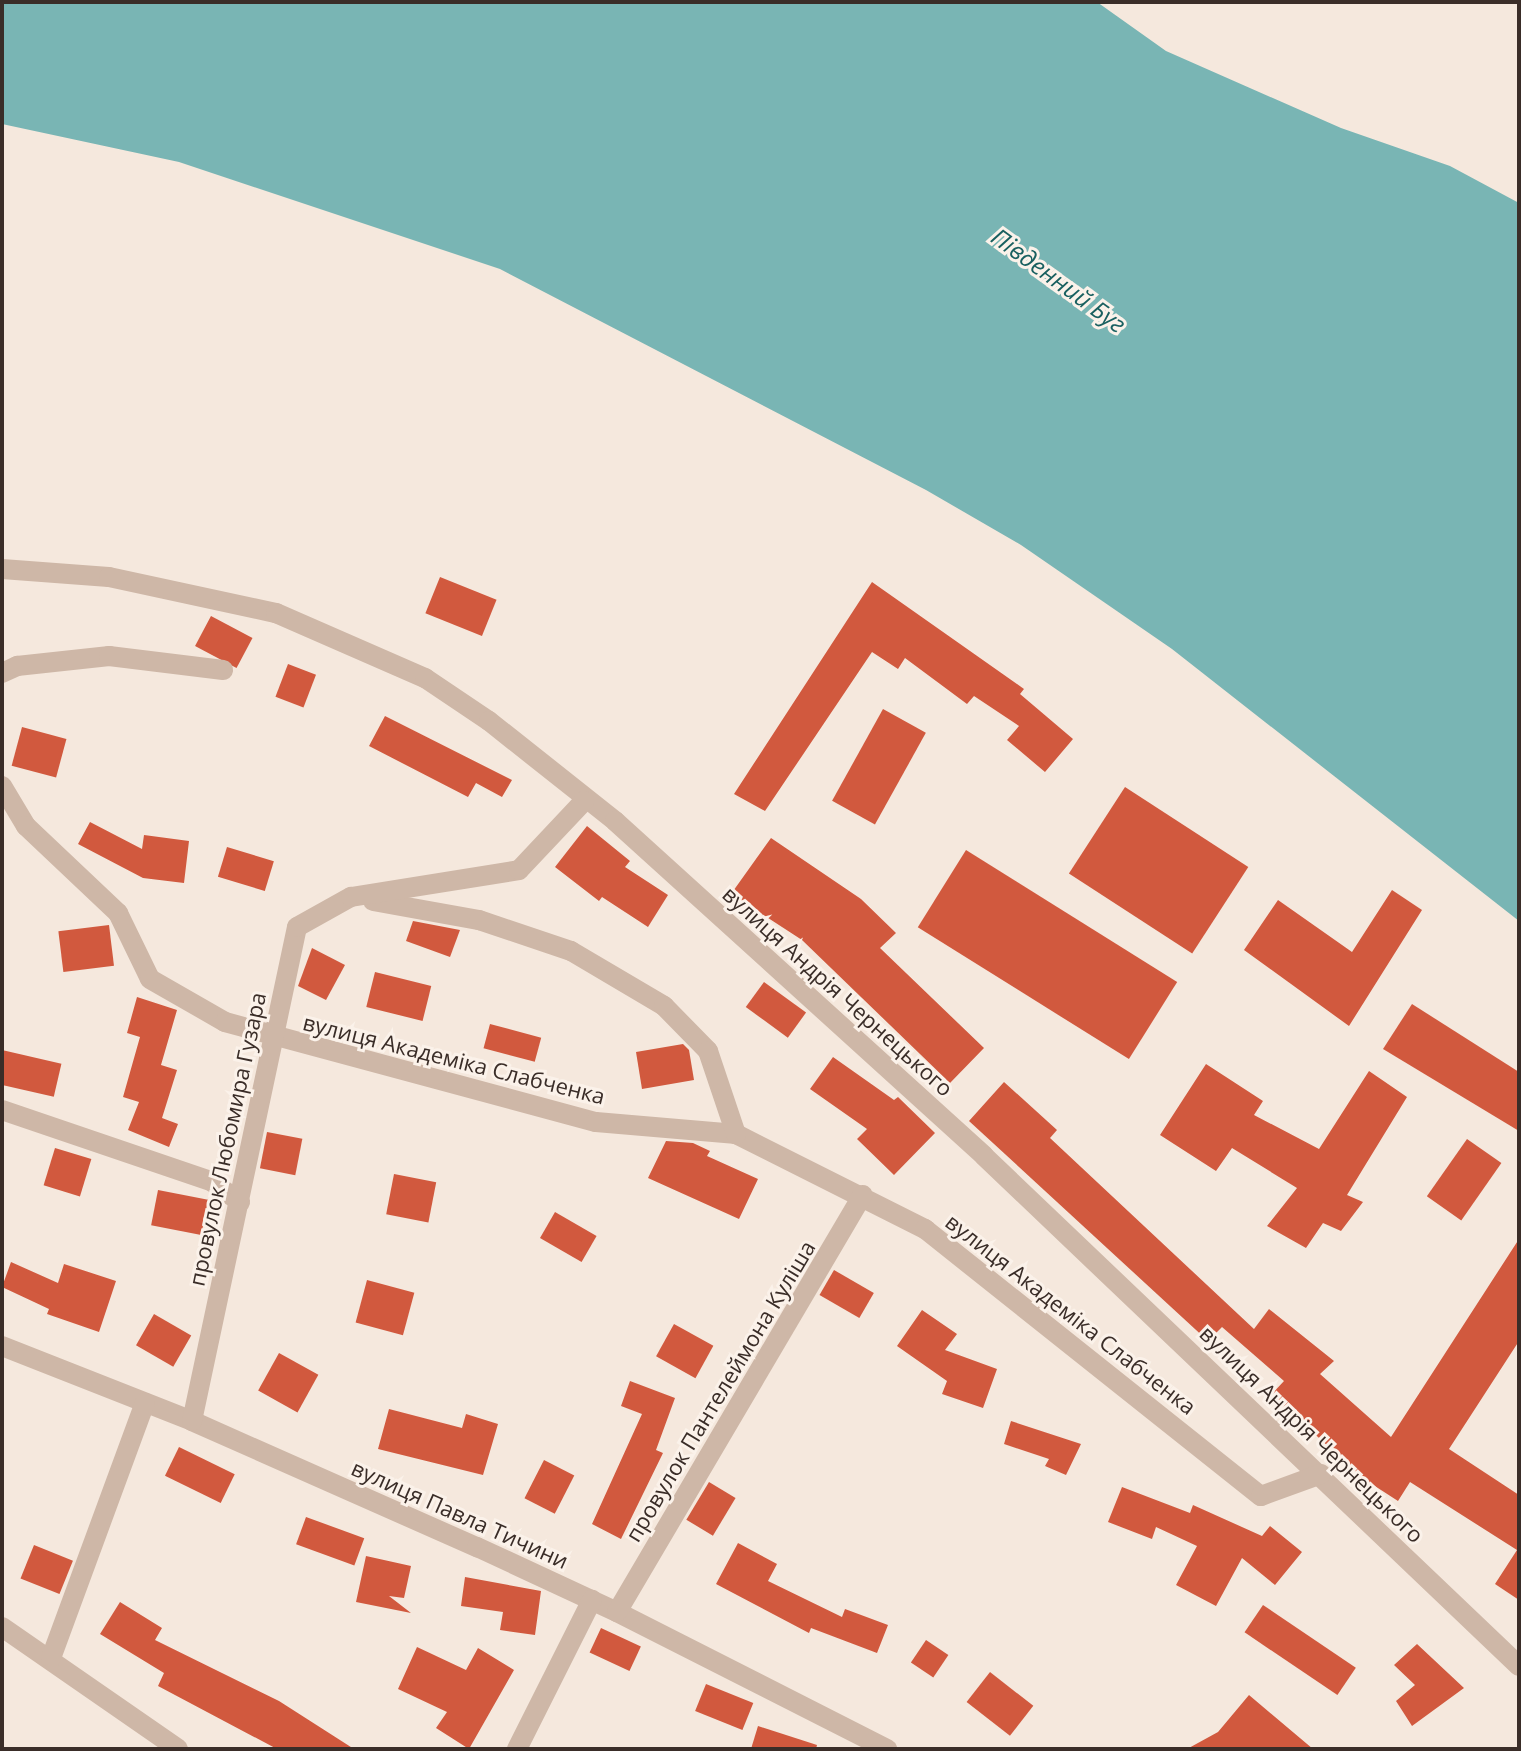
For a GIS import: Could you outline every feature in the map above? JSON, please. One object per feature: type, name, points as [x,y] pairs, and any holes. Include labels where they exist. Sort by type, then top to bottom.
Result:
[{"type":"street","name":"вулиця Андрія Чернецького","points":[[2,569],[109,577],[276,613],[425,678],[489,721],[584,801],[615,821],[984,1156],[1519,1666]]},
{"type":"street","points":[[2,673],[17,666],[109,656],[223,670]]},
{"type":"street","name":"вулиця Академіка Слабченка","points":[[3,785],[26,826],[118,913],[150,979],[225,1022],[271,1037],[596,1122],[736,1134],[863,1195],[925,1229],[1261,1496],[1321,1474]]},
{"type":"street","name":"провулок Любомира Гузара","points":[[192,1421],[240,1202],[271,1037],[297,927],[351,897],[519,870],[584,801]]},
{"type":"street","points":[[351,897],[479,920],[571,951],[664,1006],[708,1051],[736,1134]]},
{"type":"street","points":[[2,1110],[211,1181],[240,1202]]},
{"type":"street","name":"провулок Пантелеймона Куліша","points":[[617,1612],[863,1195]]},
{"type":"street","name":"вулиця Павла Тичини","points":[[2,1346],[192,1421],[592,1600],[887,1749]]},
{"type":"street","points":[[51,1658],[145,1403]]},
{"type":"street","points":[[517,1749],[592,1600]]},
{"type":"street","points":[[2,1627],[51,1658],[178,1749]]},
{"type":"water","name":"Південний Буг","points":[[2,2],[1097,2],[1166,51],[1341,128],[1450,166],[1519,203],[1519,921],[1172,649],[1021,545],[926,490],[500,269],[179,162],[2,124]]},
{"type":"building","points":[[440,577],[497,600],[482,636],[425,613]]},
{"type":"building","points":[[872,582],[1024,689],[1020,694],[1073,739],[1045,772],[1007,740],[1019,726],[974,696],[967,704],[905,658],[898,669],[872,652],[765,811],[734,794]]},
{"type":"building","points":[[211,616],[252,638],[237,668],[195,646]]},
{"type":"building","points":[[288,664],[316,675],[303,707],[275,697]]},
{"type":"building","points":[[883,709],[926,733],[875,825],[832,801]]},
{"type":"building","points":[[385,716],[512,780],[502,797],[476,783],[468,797],[369,746]]},
{"type":"building","points":[[22,727],[66,739],[56,778],[12,766]]},
{"type":"building","points":[[1125,787],[1248,867],[1192,953],[1069,873]]},
{"type":"building","points":[[90,822],[142,849],[144,835],[189,841],[184,883],[143,878],[78,844]]},
{"type":"building","points":[[587,826],[630,861],[625,867],[668,895],[648,927],[602,897],[599,901],[555,867]]},
{"type":"building","points":[[771,838],[861,899],[896,933],[880,948],[984,1048],[950,1083],[802,940],[731,894]]},
{"type":"building","points":[[227,847],[274,861],[265,891],[218,877]]},
{"type":"building","points":[[966,850],[1177,982],[1129,1059],[918,927]]},
{"type":"building","points":[[1392,890],[1422,910],[1349,1026],[1244,950],[1278,900],[1352,952]]},
{"type":"building","points":[[413,921],[460,930],[450,957],[406,941]]},
{"type":"building","points":[[109,925],[114,966],[63,972],[58,931]]},
{"type":"building","points":[[312,948],[345,965],[326,1000],[298,986]]},
{"type":"building","points":[[375,972],[431,986],[423,1021],[366,1007]]},
{"type":"building","points":[[764,982],[806,1013],[788,1038],[746,1007]]},
{"type":"building","points":[[137,997],[177,1010],[161,1065],[177,1070],[162,1118],[178,1124],[169,1147],[128,1130],[139,1102],[123,1097],[140,1037],[127,1033]]},
{"type":"building","points":[[1412,1004],[1519,1072],[1519,1131],[1383,1049]]},
{"type":"building","points":[[490,1024],[541,1038],[535,1062],[484,1048]]},
{"type":"building","points":[[683,1044],[689,1050],[694,1080],[642,1089],[636,1052]]},
{"type":"building","points":[[2,1050],[61,1064],[54,1097],[2,1085]]},
{"type":"building","points":[[833,1057],[894,1100],[898,1097],[935,1133],[894,1175],[857,1139],[867,1129],[810,1089]]},
{"type":"building","points":[[1206,1064],[1263,1101],[1254,1115],[1319,1149],[1369,1071],[1407,1097],[1347,1195],[1363,1202],[1341,1231],[1323,1223],[1306,1248],[1267,1226],[1297,1188],[1232,1148],[1216,1171],[1160,1135]]},
{"type":"building","points":[[1004,1082],[1057,1130],[1050,1138],[1254,1329],[1269,1309],[1334,1361],[1320,1374],[1391,1437],[1519,1239],[1519,1341],[1449,1449],[1519,1495],[1519,1600],[1495,1584],[1517,1550],[1410,1482],[1398,1501],[1364,1479],[1284,1406],[1280,1410],[1268,1398],[1284,1381],[1222,1327],[1208,1341],[969,1121]]},
{"type":"building","points":[[267,1132],[302,1139],[295,1175],[260,1168]]},
{"type":"building","points":[[1467,1139],[1501,1163],[1461,1220],[1427,1196]]},
{"type":"building","points":[[666,1141],[693,1143],[710,1151],[707,1156],[758,1179],[739,1219],[648,1178]]},
{"type":"building","points":[[55,1148],[91,1159],[80,1196],[44,1185]]},
{"type":"building","points":[[394,1174],[436,1182],[428,1222],[386,1214]]},
{"type":"building","points":[[158,1190],[208,1200],[201,1235],[151,1225]]},
{"type":"building","points":[[555,1212],[597,1236],[582,1262],[540,1238]]},
{"type":"building","points":[[11,1262],[58,1283],[64,1264],[116,1281],[99,1332],[47,1314],[49,1309],[2,1287]]},
{"type":"building","points":[[834,1270],[874,1293],[859,1318],[820,1295]]},
{"type":"building","points":[[367,1280],[414,1293],[403,1335],[356,1323]]},
{"type":"building","points":[[922,1310],[957,1334],[945,1350],[997,1369],[983,1408],[942,1394],[947,1381],[897,1346]]},
{"type":"building","points":[[154,1314],[191,1336],[173,1367],[136,1345]]},
{"type":"building","points":[[674,1324],[713,1346],[695,1378],[656,1356]]},
{"type":"building","points":[[279,1353],[318,1375],[298,1412],[258,1391]]},
{"type":"building","points":[[630,1381],[675,1398],[656,1450],[663,1453],[621,1539],[592,1524],[642,1414],[621,1406]]},
{"type":"building","points":[[389,1409],[462,1428],[466,1414],[498,1424],[483,1475],[378,1449]]},
{"type":"building","points":[[1011,1421],[1081,1444],[1066,1475],[1045,1466],[1049,1459],[1004,1444]]},
{"type":"building","points":[[179,1447],[235,1474],[221,1503],[165,1476]]},
{"type":"building","points":[[544,1460],[574,1475],[555,1514],[524,1498]]},
{"type":"building","points":[[709,1482],[736,1498],[713,1536],[686,1520]]},
{"type":"building","points":[[1122,1487],[1190,1513],[1193,1505],[1262,1536],[1270,1526],[1302,1552],[1275,1585],[1242,1558],[1216,1606],[1176,1585],[1197,1546],[1156,1527],[1152,1539],[1108,1522]]},
{"type":"building","points":[[306,1517],[364,1538],[354,1565],[296,1544]]},
{"type":"building","points":[[738,1543],[777,1564],[768,1581],[842,1617],[845,1609],[888,1625],[877,1653],[811,1628],[809,1633],[716,1584]]},
{"type":"building","points":[[34,1545],[73,1561],[59,1594],[21,1578]]},
{"type":"building","points":[[366,1556],[411,1566],[404,1598],[389,1596],[411,1613],[356,1602]]},
{"type":"building","points":[[465,1577],[541,1591],[535,1635],[500,1630],[503,1612],[461,1606]]},
{"type":"building","points":[[120,1602],[162,1628],[155,1640],[279,1701],[354,1749],[277,1749],[158,1686],[164,1673],[100,1634]]},
{"type":"building","points":[[1263,1605],[1356,1668],[1337,1695],[1245,1632]]},
{"type":"building","points":[[601,1628],[641,1647],[629,1671],[590,1652]]},
{"type":"building","points":[[926,1640],[948,1655],[933,1677],[911,1662]]},
{"type":"building","points":[[1417,1644],[1464,1688],[1412,1726],[1396,1701],[1415,1685],[1394,1665]]},
{"type":"building","points":[[417,1647],[466,1670],[478,1648],[514,1670],[469,1749],[436,1728],[447,1712],[398,1689]]},
{"type":"building","points":[[990,1672],[1033,1706],[1010,1736],[967,1702]]},
{"type":"building","points":[[706,1684],[753,1703],[742,1730],[695,1711]]},
{"type":"building","points":[[1249,1695],[1313,1749],[1187,1749],[1218,1732]]},
{"type":"building","points":[[758,1726],[817,1745],[816,1749],[751,1749]]}]
